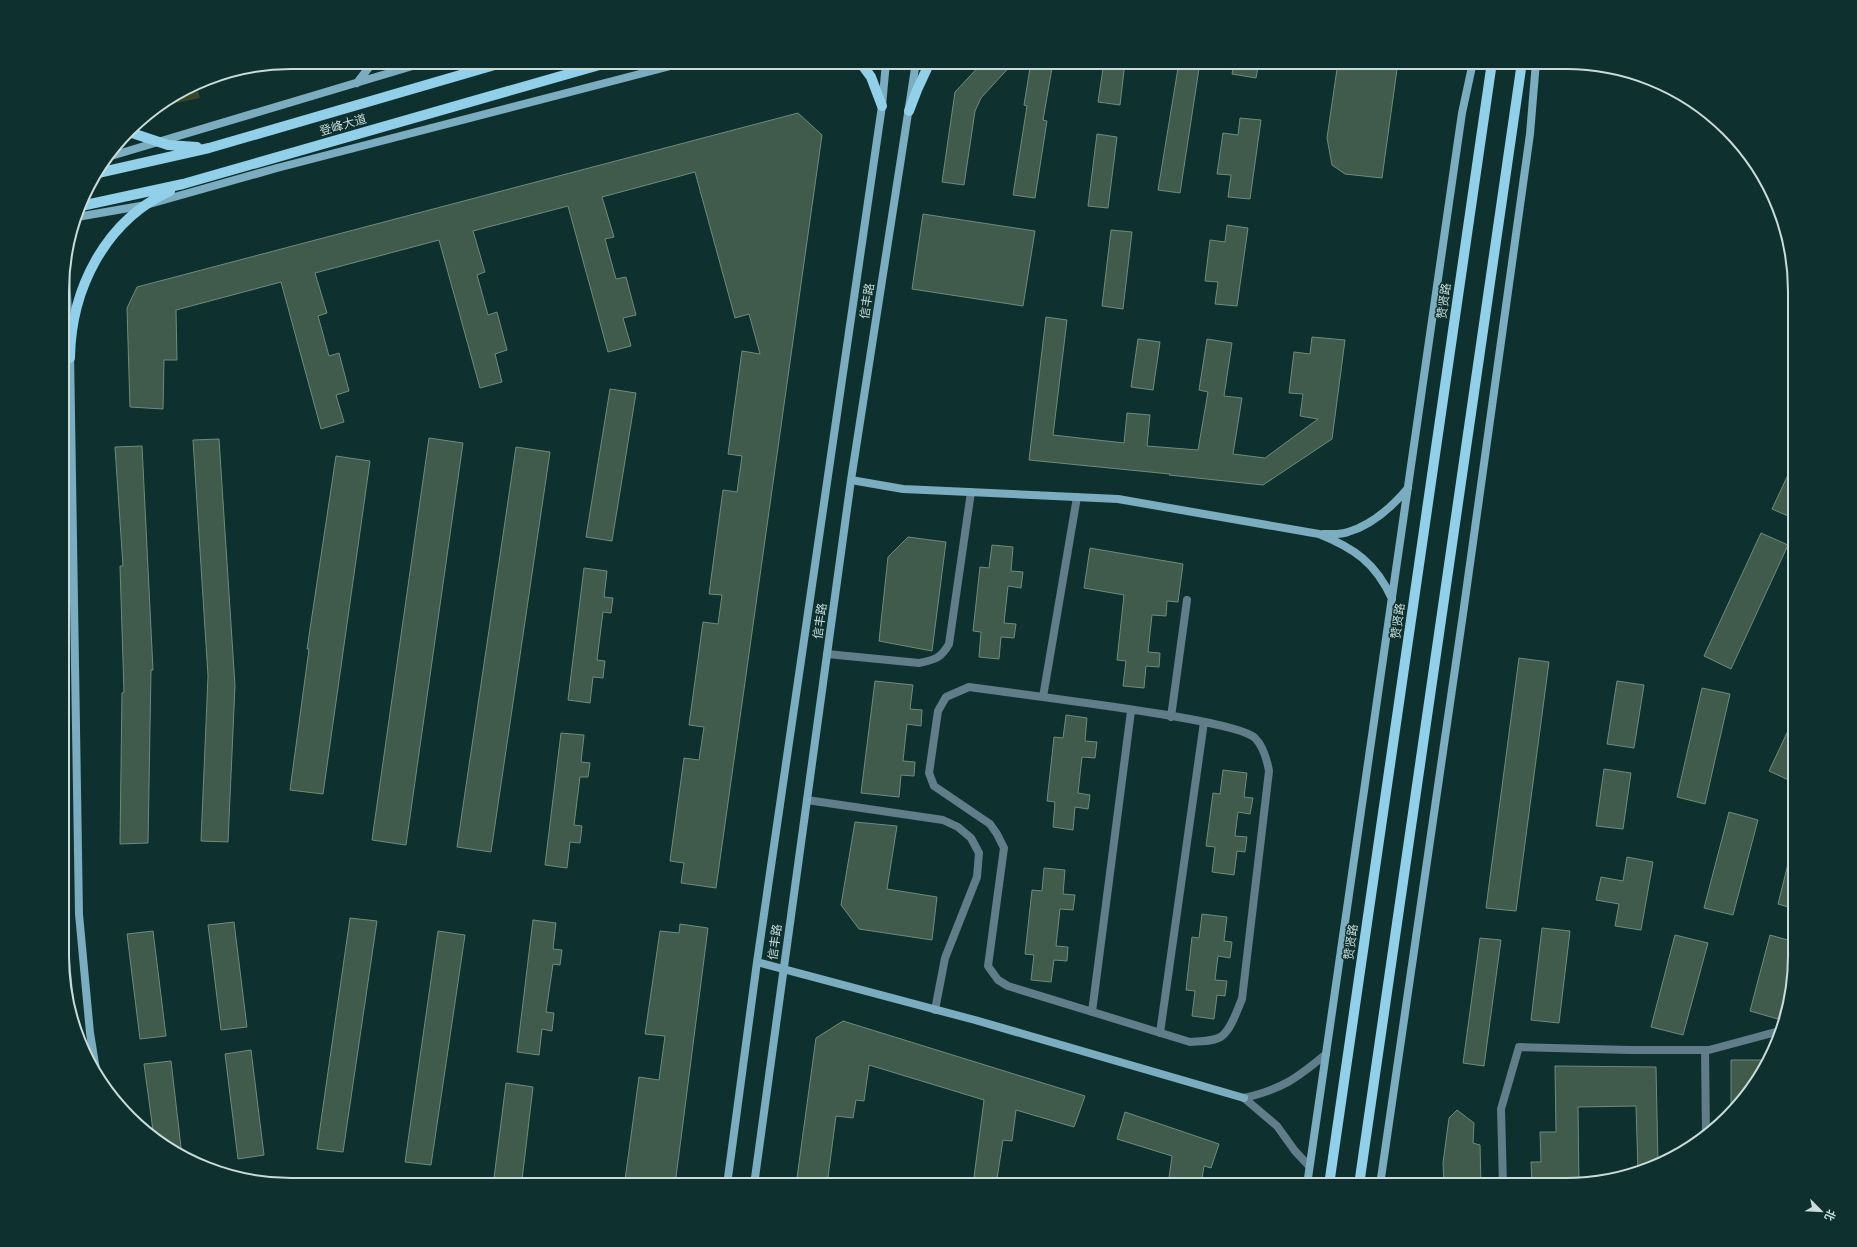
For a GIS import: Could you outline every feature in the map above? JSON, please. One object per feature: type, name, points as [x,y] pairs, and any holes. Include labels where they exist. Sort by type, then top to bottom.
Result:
[{"type":"main road","name":"登峰大道","points":[[104,172],[209,148],[481,69]]},
{"type":"main road","name":"登峰大道","points":[[87,205],[183,184],[586,69]]},
{"type":"main road","points":[[865,69],[870,77],[882,106]]},
{"type":"main road","points":[[909,112],[927,69]]},
{"type":"main road","name":"赞贤路","points":[[1329,1178],[1491,69]]},
{"type":"main road","points":[[1360,1178],[1521,69]]},
{"type":"main road","points":[[1518,91],[1525,69]]},
{"type":"main road","points":[[134,134],[159,142],[188,147],[209,148]]},
{"type":"main road","points":[[70,358],[73,321],[83,285],[91,268],[111,238],[123,224],[146,205],[183,184]]},
{"type":"street","points":[[357,83],[368,69]]},
{"type":"street","points":[[116,154],[403,69]]},
{"type":"street","points":[[82,216],[146,205],[277,168],[659,69]]},
{"type":"street","name":"信丰路","points":[[728,1178],[757,962],[882,106],[885,69]]},
{"type":"street","name":"信丰路","points":[[755,1178],[851,480],[915,69]]},
{"type":"street","points":[[1308,1178],[1461,120],[1472,69]]},
{"type":"street","points":[[1381,1178],[1463,614],[1530,134],[1535,69]]},
{"type":"street","points":[[69,338],[79,914],[90,1033],[94,1058]]},
{"type":"street","points":[[851,480],[903,489],[1118,499],[1319,534],[1347,533],[1364,525],[1388,509],[1408,488]]},
{"type":"street","points":[[827,654],[919,663],[931,661],[943,655],[949,644],[971,492]]},
{"type":"street","points":[[1042,697],[1077,497]]},
{"type":"street","points":[[1319,534],[1349,547],[1368,563],[1386,586],[1392,599]]},
{"type":"street","points":[[1171,717],[1187,600]]},
{"type":"street","points":[[969,686],[1131,711],[1204,722],[1244,732],[1255,738],[1266,756],[1269,771],[1242,999],[1232,1022],[1222,1036],[1206,1041],[1190,1042],[1008,986],[998,980],[988,966],[1004,848],[990,824],[974,812],[940,792],[934,786],[929,773],[938,711],[946,697],[969,686]]},
{"type":"street","points":[[1092,1012],[1131,711]]},
{"type":"street","points":[[1160,1033],[1204,722]]},
{"type":"street","points":[[808,800],[943,820],[958,827],[971,838],[979,853],[977,877],[945,958],[935,1010]]},
{"type":"street","points":[[757,962],[784,968],[935,1010],[1244,1098],[1277,1126],[1295,1151],[1309,1166]]},
{"type":"street","points":[[1503,1178],[1501,1109],[1519,1047],[1630,1050],[1705,1050],[1774,1034]]},
{"type":"street","points":[[1705,1050],[1706,1128]]},
{"type":"street","points":[[1244,1098],[1268,1093],[1297,1078],[1326,1054]]},
{"type":"green space","points":[[198,90],[200,98],[172,104]]},
{"type":"building","points":[[976,69],[1008,69],[981,98],[975,111],[964,185],[942,182],[955,92]]},
{"type":"building","points":[[1030,69],[1052,69],[1043,120],[1047,121],[1035,198],[1013,195],[1027,106],[1024,105]]},
{"type":"building","points":[[1103,69],[1124,69],[1120,105],[1098,102]]},
{"type":"building","points":[[1178,69],[1199,69],[1180,193],[1158,190]]},
{"type":"building","points":[[1233,69],[1258,69],[1256,78],[1232,74]]},
{"type":"building","points":[[1337,69],[1397,69],[1382,178],[1345,174],[1332,165],[1327,138]]},
{"type":"building","points":[[798,113],[822,135],[716,888],[681,883],[684,863],[670,861],[684,758],[699,760],[704,727],[689,725],[703,622],[718,624],[722,595],[709,594],[723,490],[737,492],[742,456],[728,454],[742,351],[760,354],[749,314],[735,318],[695,172],[602,197],[614,237],[605,239],[616,279],[626,277],[636,315],[623,318],[631,346],[608,352],[568,206],[473,231],[485,272],[477,275],[488,315],[497,312],[507,350],[495,354],[502,382],[480,388],[439,240],[315,273],[327,313],[318,316],[329,356],[339,353],[349,391],[336,395],[344,422],[321,429],[281,282],[176,310],[177,360],[164,360],[163,409],[130,407],[127,308],[137,287]]},
{"type":"building","points":[[1240,118],[1261,120],[1250,199],[1228,197],[1231,175],[1217,174],[1223,133],[1238,135]]},
{"type":"building","points":[[1097,134],[1117,137],[1108,208],[1088,206]]},
{"type":"building","points":[[923,214],[1035,231],[1023,306],[912,289]]},
{"type":"building","points":[[1227,225],[1248,228],[1237,306],[1215,304],[1218,282],[1205,281],[1210,240],[1225,242]]},
{"type":"building","points":[[1111,230],[1132,232],[1123,309],[1102,306]]},
{"type":"building","points":[[1046,317],[1067,320],[1053,435],[1124,443],[1127,413],[1150,415],[1147,446],[1198,450],[1208,392],[1199,390],[1207,339],[1232,343],[1224,396],[1242,398],[1233,454],[1265,458],[1318,419],[1300,416],[1303,394],[1289,393],[1294,352],[1310,354],[1312,337],[1345,340],[1332,439],[1263,485],[1029,460]]},
{"type":"building","points":[[1138,339],[1160,342],[1153,390],[1131,387]]},
{"type":"building","points":[[610,389],[636,393],[612,541],[586,537]]},
{"type":"building","points":[[429,438],[463,443],[406,845],[372,840]]},
{"type":"building","points":[[219,439],[235,686],[228,842],[201,841],[208,676],[193,440]]},
{"type":"building","points":[[142,446],[153,670],[151,670],[148,843],[120,844],[122,693],[124,692],[120,566],[123,566],[115,447]]},
{"type":"building","points":[[516,447],[550,452],[491,852],[457,847]]},
{"type":"building","points":[[336,456],[370,461],[323,794],[290,790],[309,649],[307,649]]},
{"type":"building","points":[[1788,475],[1788,516],[1772,509]]},
{"type":"building","points":[[1761,533],[1788,545],[1731,669],[1704,656]]},
{"type":"building","points":[[908,537],[946,542],[932,651],[879,641],[888,557]]},
{"type":"building","points":[[992,545],[1013,547],[1011,571],[1023,572],[1021,588],[1008,586],[1004,623],[1016,624],[1014,638],[1001,637],[999,659],[979,657],[981,632],[973,631],[980,567],[989,568]]},
{"type":"building","points":[[1090,548],[1183,564],[1178,602],[1167,601],[1166,616],[1152,615],[1148,652],[1160,653],[1159,667],[1146,666],[1144,688],[1123,686],[1126,661],[1117,660],[1124,595],[1084,588]]},
{"type":"building","points":[[584,568],[607,571],[604,597],[613,598],[611,613],[603,612],[597,660],[605,661],[603,678],[593,677],[590,703],[568,700]]},
{"type":"building","points":[[1519,658],[1549,662],[1516,911],[1486,908]]},
{"type":"building","points":[[875,681],[913,685],[910,709],[922,710],[921,726],[907,724],[903,761],[915,762],[914,776],[901,775],[899,797],[861,793]]},
{"type":"building","points":[[1617,681],[1644,685],[1634,748],[1607,744]]},
{"type":"building","points":[[1702,688],[1730,694],[1705,804],[1677,797]]},
{"type":"building","points":[[1066,715],[1087,718],[1085,741],[1097,742],[1095,758],[1082,757],[1078,793],[1090,795],[1088,809],[1075,807],[1073,830],[1053,827],[1055,802],[1047,801],[1054,737],[1063,738]]},
{"type":"building","points":[[1788,731],[1788,780],[1769,771]]},
{"type":"building","points":[[561,733],[584,735],[581,762],[590,763],[588,777],[580,777],[574,825],[582,826],[580,843],[570,842],[567,868],[545,865]]},
{"type":"building","points":[[1604,769],[1631,773],[1623,829],[1596,826]]},
{"type":"building","points":[[1223,770],[1247,773],[1244,797],[1253,798],[1250,814],[1238,812],[1235,836],[1247,837],[1245,852],[1237,851],[1234,875],[1212,872],[1215,847],[1206,846],[1213,793],[1220,794]]},
{"type":"building","points":[[1729,812],[1758,820],[1733,915],[1704,908]]},
{"type":"building","points":[[855,822],[897,826],[887,889],[937,897],[932,940],[859,929],[841,905]]},
{"type":"building","points":[[1627,857],[1653,862],[1641,930],[1615,926],[1619,904],[1596,900],[1601,877],[1623,881]]},
{"type":"building","points":[[1788,864],[1788,907],[1778,904]]},
{"type":"building","points":[[1044,868],[1065,870],[1063,894],[1075,895],[1073,910],[1060,909],[1056,946],[1068,947],[1067,961],[1054,960],[1051,982],[1031,980],[1034,955],[1025,954],[1032,890],[1042,891]]},
{"type":"building","points":[[1202,914],[1227,917],[1224,941],[1232,942],[1230,958],[1218,956],[1215,980],[1227,981],[1225,996],[1217,995],[1214,1019],[1192,1016],[1195,991],[1186,990],[1192,937],[1199,938]]},
{"type":"building","points":[[350,918],[377,921],[343,1152],[317,1149]]},
{"type":"building","points":[[533,920],[556,923],[553,949],[562,950],[560,965],[553,964],[546,1012],[554,1013],[552,1031],[542,1029],[539,1055],[517,1052]]},
{"type":"building","points":[[234,922],[247,1027],[221,1030],[208,925]]},
{"type":"building","points":[[680,924],[708,928],[676,1178],[625,1178],[639,1077],[659,1080],[665,1036],[645,1034],[660,931],[679,933]]},
{"type":"building","points":[[1542,928],[1570,931],[1559,1023],[1531,1020]]},
{"type":"building","points":[[153,931],[166,1036],[140,1039],[127,934]]},
{"type":"building","points":[[438,931],[465,935],[431,1165],[405,1162]]},
{"type":"building","points":[[1675,935],[1708,943],[1683,1035],[1651,1027]]},
{"type":"building","points":[[1770,935],[1788,940],[1788,971],[1784,996],[1778,1019],[1750,1011]]},
{"type":"building","points":[[1480,938],[1501,940],[1484,1066],[1463,1063]]},
{"type":"building","points":[[843,1021],[1085,1096],[1074,1127],[1016,1110],[1012,1141],[1003,1140],[997,1178],[974,1178],[984,1100],[869,1065],[864,1101],[856,1100],[853,1118],[836,1116],[828,1178],[797,1178],[816,1038]]},
{"type":"building","points":[[251,1050],[264,1155],[238,1159],[225,1054]]},
{"type":"building","points":[[1731,1060],[1762,1060],[1751,1079],[1731,1104]]},
{"type":"building","points":[[171,1061],[181,1149],[153,1129],[144,1064]]},
{"type":"building","points":[[1555,1066],[1656,1067],[1658,1158],[1638,1166],[1636,1106],[1578,1107],[1579,1178],[1532,1178],[1531,1162],[1541,1162],[1540,1132],[1556,1132]]},
{"type":"building","points":[[506,1083],[533,1087],[522,1178],[494,1178]]},
{"type":"building","points":[[1457,1110],[1474,1123],[1473,1143],[1480,1145],[1481,1178],[1444,1178],[1443,1163],[1449,1118]]},
{"type":"building","points":[[1125,1112],[1219,1144],[1211,1168],[1204,1166],[1202,1178],[1169,1178],[1172,1156],[1117,1139]]}]
